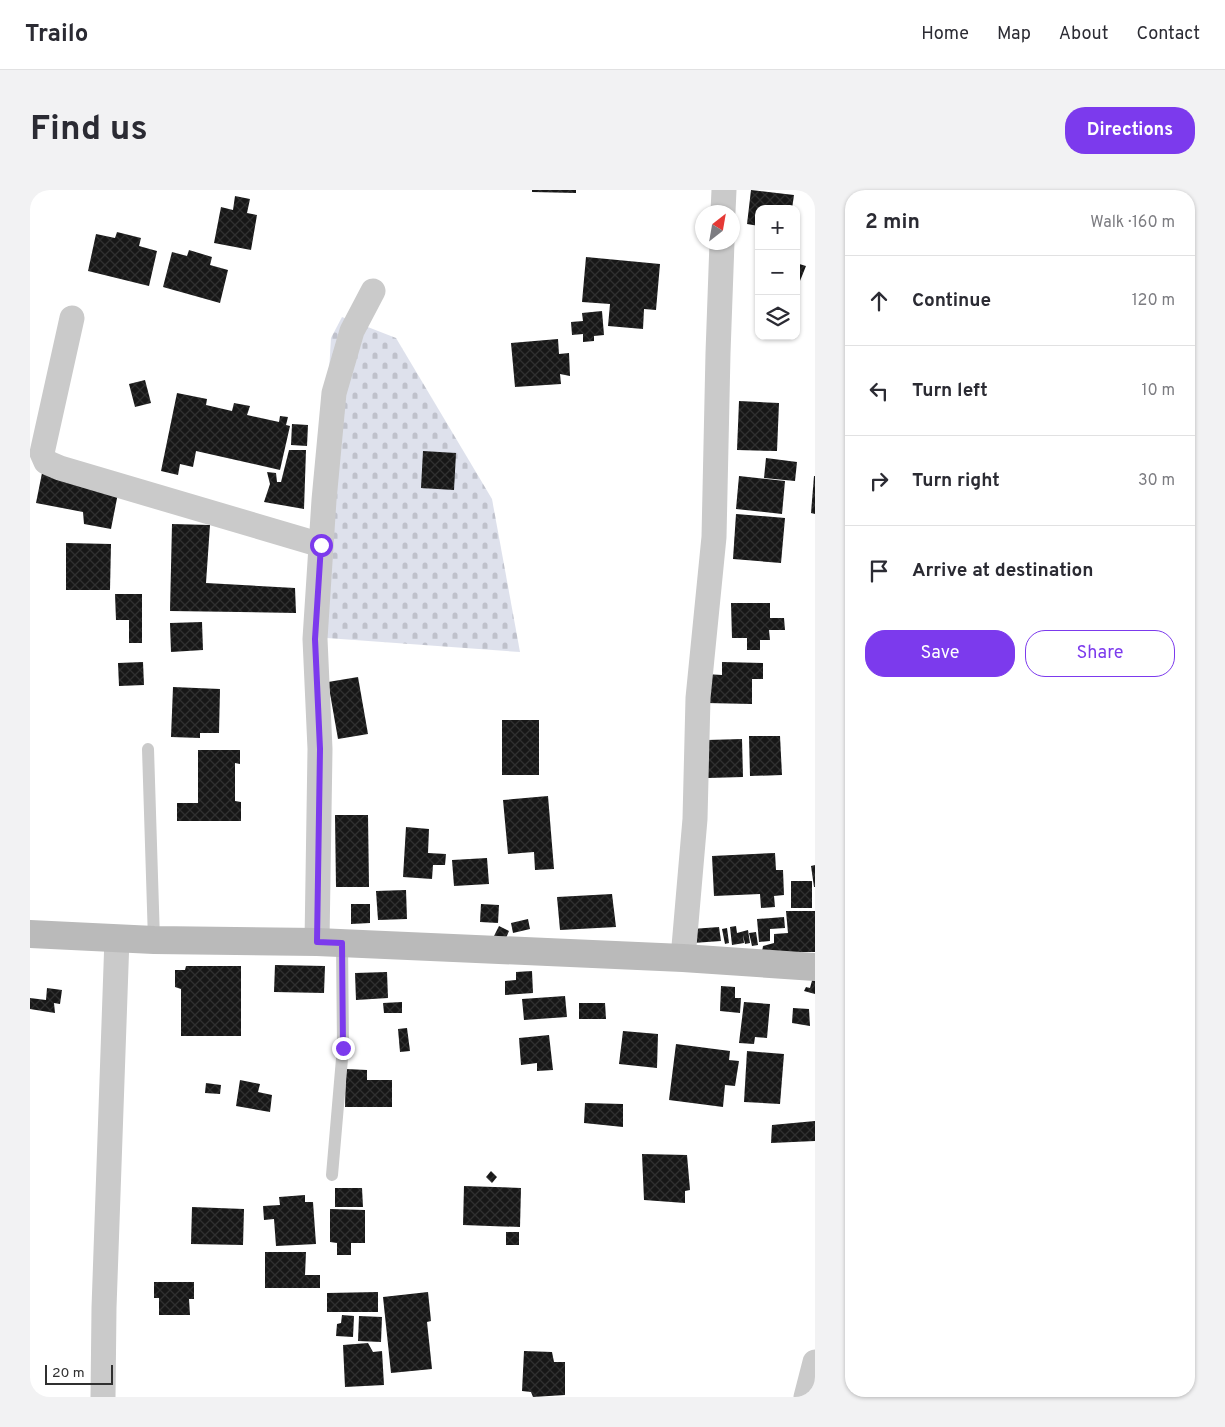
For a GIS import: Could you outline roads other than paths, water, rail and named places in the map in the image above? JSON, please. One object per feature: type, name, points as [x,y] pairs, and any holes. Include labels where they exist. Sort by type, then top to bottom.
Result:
[{"type":"main road","points":[[30,934],[154,940],[330,942],[683,958],[815,967]]},
{"type":"street","points":[[723,205],[724,190]]},
{"type":"street","points":[[683,958],[695,819],[698,698],[714,537],[722,250]]},
{"type":"street","points":[[330,942],[315,639],[321,545],[334,392],[352,331],[373,291]]},
{"type":"street","points":[[72,318],[42,453],[46,462],[60,468],[321,545]]},
{"type":"street","points":[[103,1397],[104,1308],[116,938]]},
{"type":"street","points":[[806,1397],[815,1362]]},
{"type":"lane","points":[[148,750],[154,940]]},
{"type":"lane","points":[[330,942],[343,1048],[332,1174]]}]
